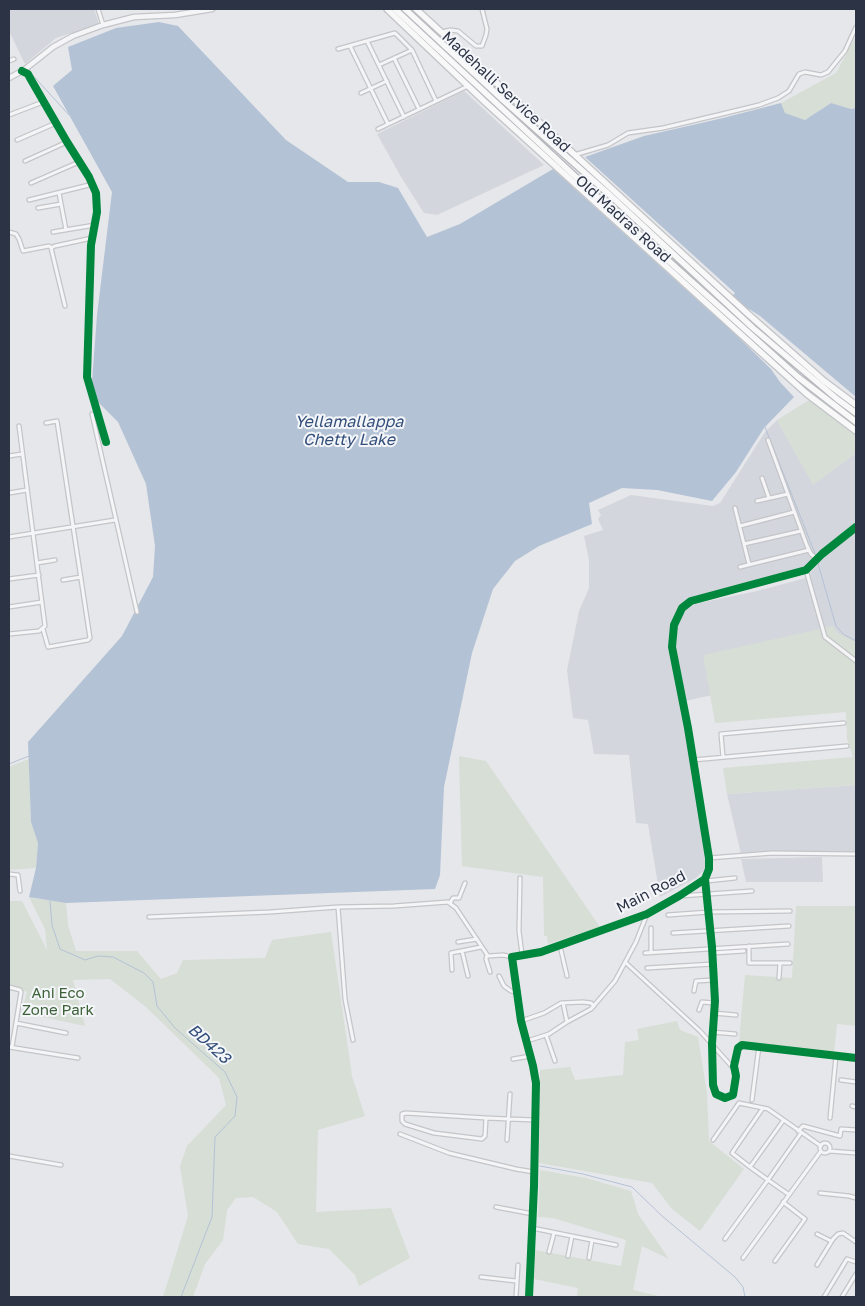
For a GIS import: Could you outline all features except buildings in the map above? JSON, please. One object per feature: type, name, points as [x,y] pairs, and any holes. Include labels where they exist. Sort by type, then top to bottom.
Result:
[{"type":"main road","points":[[387,9],[469,86],[587,190]]},
{"type":"main road","name":"Old Madras Road","points":[[396,9],[558,160],[587,190],[720,306],[856,413]]},
{"type":"main road","name":"Old Madras Road","points":[[405,9],[504,101],[612,197],[720,306]]},
{"type":"main road","name":"Madehalli Service Road","points":[[416,9],[727,294],[741,321]]},
{"type":"main road","points":[[741,321],[856,405]]},
{"type":"main road","points":[[741,321],[807,394],[856,430]]},
{"type":"main road","name":"Old Madras Road","points":[[741,321],[798,377],[856,422]]},
{"type":"street","points":[[98,9],[102,25]]},
{"type":"street","points":[[9,78],[35,63],[53,47],[73,36],[102,25],[134,17],[175,15],[210,9]]},
{"type":"street","points":[[442,32],[458,31],[476,46],[482,46],[487,29],[482,9]]},
{"type":"street","points":[[574,155],[602,148],[628,133],[663,128],[759,105],[778,98],[789,91],[799,74],[805,72],[821,75],[828,72],[845,50],[856,27]]},
{"type":"street","points":[[338,49],[395,34],[412,50],[436,101]]},
{"type":"street","points":[[368,41],[404,117]]},
{"type":"street","points":[[350,46],[388,124]]},
{"type":"street","points":[[379,65],[412,50]]},
{"type":"street","points":[[394,58],[419,109]]},
{"type":"street","points":[[9,61],[14,59]]},
{"type":"street","points":[[23,71],[28,74],[93,184],[96,193],[97,212],[92,238],[87,378],[106,442]]},
{"type":"street","points":[[362,93],[387,81]]},
{"type":"street","points":[[378,129],[469,86]]},
{"type":"street","points":[[9,115],[44,102]]},
{"type":"street","points":[[16,140],[56,123]]},
{"type":"street","points":[[25,161],[67,142]]},
{"type":"street","points":[[31,183],[79,162]]},
{"type":"street","points":[[29,200],[93,184]]},
{"type":"street","points":[[59,193],[66,230]]},
{"type":"street","points":[[38,208],[61,204]]},
{"type":"street","points":[[54,232],[95,225]]},
{"type":"street","points":[[9,232],[16,234],[23,251],[49,246],[52,248],[92,238]]},
{"type":"street","points":[[52,248],[65,306]]},
{"type":"street","points":[[92,414],[137,612]]},
{"type":"street","points":[[19,426],[39,575],[45,626],[43,629],[48,646],[89,639],[58,421],[46,423]]},
{"type":"street","points":[[768,440],[801,531],[809,550],[818,559]]},
{"type":"street","points":[[9,456],[22,454]]},
{"type":"street","points":[[762,478],[769,498]]},
{"type":"street","points":[[9,493],[27,490]]},
{"type":"street","points":[[757,501],[788,494]]},
{"type":"street","points":[[735,508],[749,564]]},
{"type":"street","points":[[740,526],[794,512]]},
{"type":"street","points":[[9,537],[116,520]]},
{"type":"street","name":"Main Road","points":[[512,957],[541,952],[560,946],[646,914],[706,880],[709,858],[672,647],[674,625],[682,608],[692,601],[806,570],[856,527]]},
{"type":"street","points":[[744,544],[801,531]]},
{"type":"street","points":[[740,566],[809,550]]},
{"type":"street","points":[[37,563],[55,560]]},
{"type":"street","points":[[806,570],[825,637],[856,661]]},
{"type":"street","points":[[9,579],[39,575]]},
{"type":"street","points":[[62,580],[81,578]]},
{"type":"street","points":[[9,607],[42,602]]},
{"type":"street","points":[[9,634],[43,629]]},
{"type":"street","points":[[723,757],[721,734],[844,723]]},
{"type":"street","points":[[693,760],[847,746]]},
{"type":"street","points":[[709,858],[772,853],[856,854]]},
{"type":"street","points":[[9,874],[18,875],[20,891]]},
{"type":"street","points":[[520,878],[519,931],[522,954]]},
{"type":"street","points":[[735,878],[706,880],[713,953],[714,1003],[712,1044],[714,1091],[718,1096],[725,1098],[733,1095],[739,1046],[748,1044],[856,1058]]},
{"type":"street","points":[[450,903],[453,898],[459,898],[465,883]]},
{"type":"street","points":[[679,896],[752,890]]},
{"type":"street","points":[[149,917],[270,912],[338,906],[450,903],[456,908],[487,954],[490,956],[506,955],[512,957],[521,1021],[536,1082],[533,1214],[528,1297]]},
{"type":"street","points":[[338,906],[345,999],[353,1040]]},
{"type":"street","points":[[668,916],[709,912],[790,911]]},
{"type":"street","points":[[527,1042],[546,1035],[584,1014],[594,1006],[615,981],[626,963],[639,936],[646,914]]},
{"type":"street","points":[[673,933],[789,926]]},
{"type":"street","points":[[650,928],[651,952]]},
{"type":"street","points":[[458,942],[477,939]]},
{"type":"street","points":[[645,953],[712,947],[788,944]]},
{"type":"street","points":[[560,946],[568,976]]},
{"type":"street","points":[[749,946],[749,963],[790,963]]},
{"type":"street","points":[[452,970],[450,953],[482,947]]},
{"type":"street","points":[[462,951],[468,976]]},
{"type":"street","points":[[713,953],[744,951]]},
{"type":"street","points":[[487,954],[490,972]]},
{"type":"street","points":[[626,963],[700,1031],[735,1069]]},
{"type":"street","points":[[778,978],[780,963]]},
{"type":"street","points":[[647,968],[713,964]]},
{"type":"street","points":[[499,976],[504,986],[517,992]]},
{"type":"street","points":[[694,991],[696,981],[714,980]]},
{"type":"street","points":[[9,987],[21,991],[10,1047],[78,1058]]},
{"type":"street","points":[[700,1010],[702,1002],[714,1003]]},
{"type":"street","points":[[521,1021],[544,1013],[553,1006],[562,1003],[588,1003],[594,1006]]},
{"type":"street","points":[[562,1003],[567,1022]]},
{"type":"street","points":[[713,1013],[736,1016]]},
{"type":"street","points":[[16,1023],[66,1033]]},
{"type":"street","points":[[712,1032],[735,1034]]},
{"type":"street","points":[[546,1035],[555,1061]]},
{"type":"street","points":[[752,1100],[759,1046]]},
{"type":"street","points":[[513,1059],[531,1056]]},
{"type":"street","points":[[830,1118],[836,1056]]},
{"type":"street","points":[[841,1080],[856,1082]]},
{"type":"street","points":[[507,1140],[510,1094]]},
{"type":"street","points":[[713,1140],[739,1103],[768,1109],[821,1148],[825,1153],[829,1151],[856,1153]]},
{"type":"street","points":[[763,1108],[732,1153],[788,1194]]},
{"type":"street","points":[[486,1118],[485,1136],[482,1139],[434,1133],[405,1124],[402,1121],[402,1114],[535,1120]]},
{"type":"street","points":[[750,1167],[783,1121]]},
{"type":"street","points":[[725,1238],[768,1180],[802,1126],[840,1136],[842,1129],[856,1130]]},
{"type":"street","points":[[400,1134],[449,1153],[534,1172]]},
{"type":"street","points":[[743,1258],[821,1148],[828,1144],[829,1151]]},
{"type":"street","points":[[9,1156],[61,1165]]},
{"type":"street","points":[[820,1194],[856,1198]]},
{"type":"street","points":[[775,1261],[805,1219],[783,1202]]},
{"type":"street","points":[[496,1207],[533,1214]]},
{"type":"street","points":[[532,1228],[616,1245]]},
{"type":"street","points":[[549,1252],[554,1233]]},
{"type":"street","points":[[818,1265],[838,1234],[843,1233],[856,1242]]},
{"type":"street","points":[[817,1234],[832,1241]]},
{"type":"street","points":[[568,1256],[572,1236]]},
{"type":"street","points":[[589,1258],[592,1240]]},
{"type":"street","points":[[824,1297],[847,1259],[856,1262]]},
{"type":"street","points":[[516,1297],[518,1265]]},
{"type":"street","points":[[842,1297],[856,1274]]},
{"type":"street","points":[[481,1276],[516,1281]]},
{"type":"shaded area","points":[[9,9],[94,9],[99,24],[56,38],[25,64],[9,31]]},
{"type":"shaded area","points":[[464,91],[544,165],[437,215],[424,213],[377,134]]},
{"type":"shaded area","points":[[777,420],[813,484],[856,453],[856,522],[816,555],[805,568],[689,598],[681,607],[672,623],[669,648],[684,717],[708,866],[696,878],[660,897],[648,824],[636,823],[629,755],[594,754],[588,720],[573,718],[567,670],[579,611],[589,588],[589,560],[584,536],[603,530],[598,519],[601,515],[598,510],[631,495],[713,506],[720,503],[765,432]]},
{"type":"shaded area","points":[[856,531],[856,680],[708,696],[685,701],[673,646],[676,625],[686,610],[695,604],[806,578],[820,561]]},
{"type":"shaded area","points":[[856,785],[856,851],[741,854],[727,794]]},
{"type":"shaded area","points":[[822,857],[823,882],[746,882],[741,859]]},
{"type":"green space","points":[[856,36],[856,108],[851,109],[831,103],[805,120],[785,113],[781,103],[836,73]]},
{"type":"green space","points":[[809,400],[856,436],[856,453],[813,485],[777,420]]},
{"type":"green space","points":[[833,626],[838,633],[856,642],[856,785],[727,794],[723,768],[853,757],[847,739],[846,712],[715,723],[703,655]]},
{"type":"green space","points":[[459,756],[486,761],[600,927],[548,944],[547,936],[544,936],[543,877],[462,866]]},
{"type":"green space","points":[[29,759],[31,822],[38,843],[36,868],[9,870],[9,767]]},
{"type":"green space","name":"Ani Eco Zone Park","points":[[29,897],[66,903],[68,925],[76,951],[137,951],[161,979],[177,973],[183,960],[265,958],[272,940],[331,932],[352,1076],[365,1116],[318,1130],[316,1212],[391,1208],[410,1258],[359,1286],[355,1275],[329,1249],[298,1244],[277,1212],[253,1197],[236,1198],[227,1210],[223,1240],[205,1264],[193,1297],[163,1297],[188,1216],[180,1166],[187,1146],[226,1105],[219,1078],[146,1007],[110,979],[73,980],[85,1026],[34,1015],[34,1004],[24,1003],[27,992],[9,986],[9,901],[22,901],[47,950],[45,929]]},
{"type":"green space","points":[[796,906],[856,906],[856,1026],[837,1024],[834,1052],[739,1042],[745,975],[792,978]]},
{"type":"green space","points":[[677,1021],[680,1030],[698,1037],[707,1093],[709,1141],[744,1169],[700,1231],[672,1209],[652,1183],[539,1163],[540,1070],[570,1067],[575,1080],[623,1075],[625,1042],[639,1040],[637,1029]]},
{"type":"green space","points":[[540,1170],[586,1178],[631,1191],[638,1214],[669,1259],[642,1246],[633,1290],[663,1297],[577,1297],[578,1288],[534,1279],[535,1250],[621,1266],[626,1240],[553,1218],[538,1217]]},
{"type":"water","name":"Yellamallappa Chetty Lake","points":[[159,22],[178,26],[286,140],[348,182],[379,182],[398,188],[427,237],[460,224],[553,169],[714,315],[735,293],[585,157],[644,136],[781,103],[785,113],[805,120],[831,103],[851,109],[856,108],[856,397],[760,316],[749,309],[731,330],[771,369],[794,397],[764,428],[736,472],[712,501],[657,490],[622,488],[589,503],[592,524],[539,546],[515,561],[493,589],[472,653],[444,787],[440,875],[435,889],[66,903],[29,897],[36,868],[38,843],[31,822],[28,742],[122,636],[153,577],[155,546],[146,484],[118,422],[91,395],[97,315],[112,192],[53,86],[72,70],[68,47],[116,28]]},
{"type":"waterway","points":[[28,70],[69,115]]},
{"type":"waterway","points":[[765,427],[816,556]]},
{"type":"waterway","points":[[817,560],[836,626],[843,634],[856,641]]},
{"type":"waterway","points":[[9,764],[29,756]]},
{"type":"waterway","name":"BD423","points":[[50,901],[52,925],[60,949],[85,960],[98,956],[113,957],[144,973],[153,982],[157,1006],[175,1028],[225,1072],[237,1097],[235,1116],[215,1137],[212,1217],[181,1297]]},
{"type":"waterway","points":[[540,1166],[583,1174],[632,1187],[662,1216],[735,1277],[743,1287],[745,1297]]},
{"type":"cycle path","points":[[22,71],[28,74],[89,177],[96,193],[97,212],[91,245],[87,377],[106,442]]},
{"type":"cycle path","points":[[529,1297],[536,1083],[521,1021],[512,957],[541,952],[647,914],[705,879],[709,869],[709,858],[688,728],[672,647],[674,625],[682,608],[691,601],[806,570],[822,554],[856,527]]},
{"type":"cycle path","points":[[705,879],[715,1001],[712,1044],[713,1085],[716,1094],[725,1098],[733,1095],[736,1076],[734,1066],[738,1048],[742,1045],[856,1058]]}]
